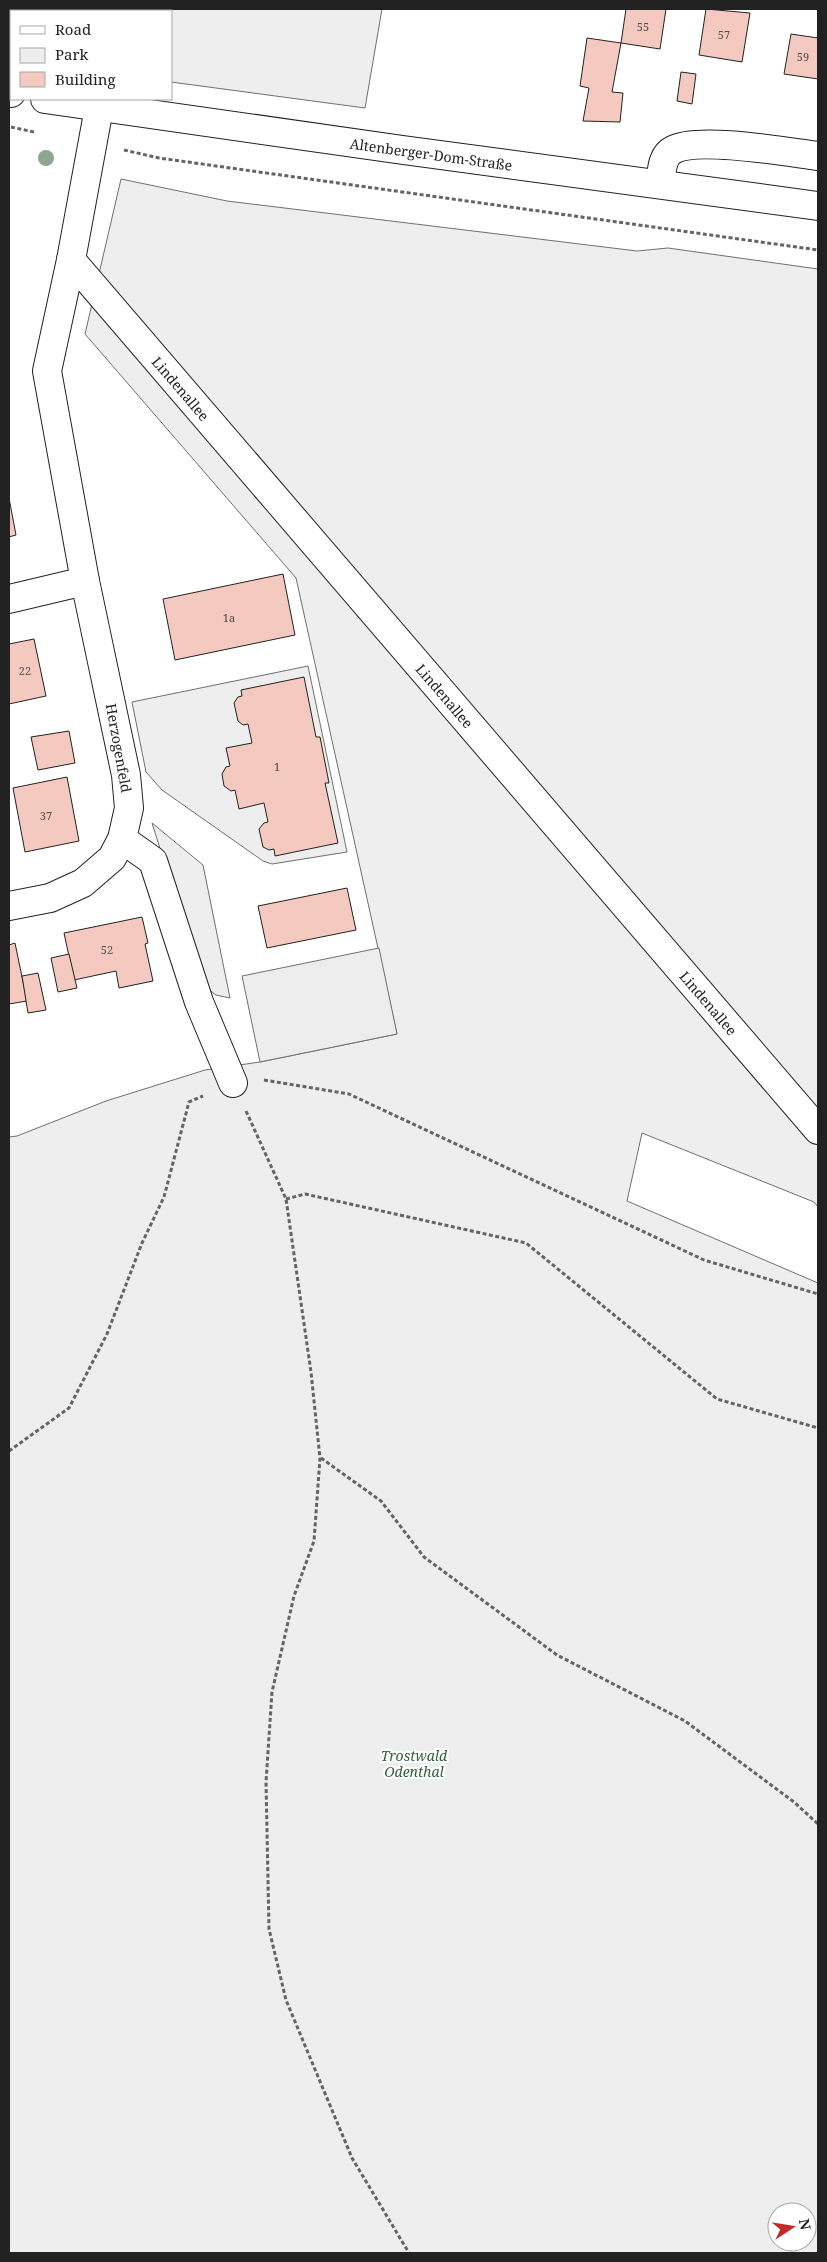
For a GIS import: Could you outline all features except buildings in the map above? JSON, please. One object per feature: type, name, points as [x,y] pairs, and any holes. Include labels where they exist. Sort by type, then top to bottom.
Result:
[{"type":"street","name":"Altenberger-Dom-Straße","points":[[52,100],[818,206]]},
{"type":"street","points":[[9,599],[85,581],[47,371],[71,260],[99,108]]},
{"type":"street","points":[[660,184],[664,159],[672,150],[688,145],[712,144],[818,156]]},
{"type":"street","name":"Lindenallee","points":[[71,260],[818,1130]]},
{"type":"street","name":"Herzogenfeld","points":[[9,906],[50,898],[84,883],[112,858],[122,839],[129,808],[126,775],[85,581]]},
{"type":"street","points":[[122,839],[153,861],[199,1002],[233,1083]]},
{"type":"path","points":[[92,144],[159,158],[818,250]]},
{"type":"path","points":[[9,1451],[69,1408],[107,1334],[142,1243],[164,1197],[189,1102],[233,1083],[266,1080],[348,1094],[704,1260],[818,1294]]},
{"type":"path","points":[[233,1083],[286,1199],[311,1372],[320,1458],[314,1541],[294,1596],[272,1692],[266,1782],[269,1929],[286,2000],[352,2158],[408,2253]]},
{"type":"path","points":[[286,1199],[305,1194],[526,1243],[717,1399],[818,1428]]},
{"type":"path","points":[[320,1458],[381,1501],[424,1557],[526,1632],[558,1655],[684,1720],[794,1802],[818,1824]]},
{"type":"green space","points":[[9,9],[38,9],[10,10],[9,58]]},
{"type":"green space","points":[[382,9],[365,108],[172,82],[172,10],[108,10]]},
{"type":"green space","name":"Trostwald Odenthal","points":[[121,179],[227,201],[637,251],[668,248],[818,269],[818,1207],[814,1202],[642,1133],[627,1201],[818,1283],[818,2253],[9,2253],[9,1137],[17,1136],[106,1101],[205,1070],[260,1062],[397,1034],[296,578],[85,334]]},
{"type":"green space","points":[[308,666],[347,852],[272,864],[263,861],[162,790],[146,772],[132,702]]},
{"type":"green space","points":[[152,823],[203,865],[230,998],[216,995],[203,985]]},
{"type":"shaded area","points":[[379,948],[397,1034],[260,1062],[242,976]]}]
